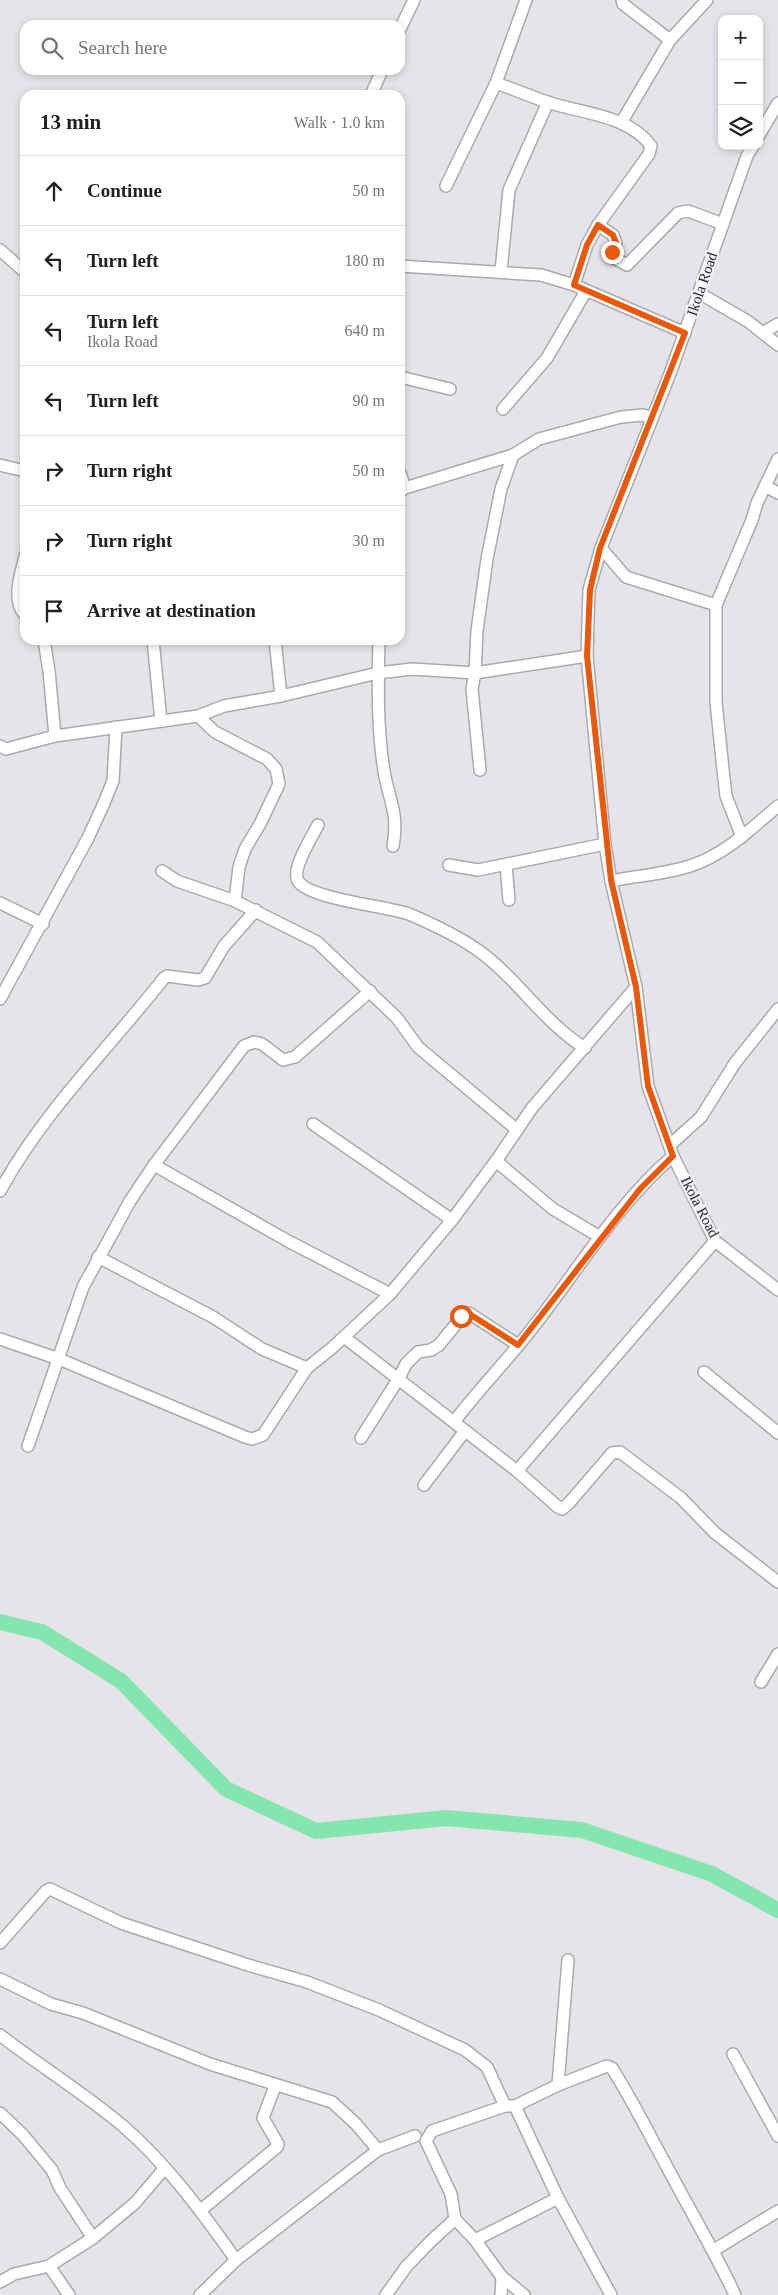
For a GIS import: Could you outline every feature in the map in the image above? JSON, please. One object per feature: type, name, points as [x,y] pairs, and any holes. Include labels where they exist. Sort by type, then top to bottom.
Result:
[{"type":"street","points":[[404,20],[414,0]]},
{"type":"street","points":[[446,186],[496,83],[526,0]]},
{"type":"street","points":[[622,0],[623,4],[670,40]]},
{"type":"street","points":[[621,123],[670,40],[707,0]]},
{"type":"street","points":[[373,90],[380,75]]},
{"type":"street","points":[[496,83],[548,102],[621,123],[646,139],[651,146],[649,154],[598,225],[587,245],[574,285]]},
{"type":"street","points":[[501,271],[509,190],[548,102]]},
{"type":"street","points":[[763,128],[778,103]]},
{"type":"street","name":"Ikola Road","points":[[751,150],[685,333],[600,548],[590,590],[587,656],[605,844],[611,880],[636,987],[648,1086],[673,1156],[715,1241],[778,1290]]},
{"type":"street","points":[[598,225],[613,235],[616,243],[612,256],[627,265],[678,213],[688,211],[723,224]]},
{"type":"street","points":[[0,250],[20,268]]},
{"type":"street","points":[[405,266],[541,275],[574,285],[685,333]]},
{"type":"street","points":[[503,409],[547,358],[586,291]]},
{"type":"street","points":[[699,293],[716,301],[764,332],[778,345]]},
{"type":"street","points":[[764,332],[778,324]]},
{"type":"street","points":[[405,378],[450,390]]},
{"type":"street","points":[[405,489],[514,455],[539,439],[621,417],[643,415],[652,418]]},
{"type":"street","points":[[480,770],[472,709],[472,689],[476,673],[478,631],[487,559],[501,489],[514,455]]},
{"type":"street","points":[[742,837],[726,796],[716,702],[716,605],[778,459]]},
{"type":"street","points":[[0,465],[20,470]]},
{"type":"street","points":[[765,486],[778,493]]},
{"type":"street","points":[[600,548],[626,577],[716,605]]},
{"type":"street","points":[[20,580],[18,589],[20,603]]},
{"type":"street","points":[[45,645],[55,736]]},
{"type":"street","points":[[153,645],[161,721]]},
{"type":"street","points":[[276,645],[281,696]]},
{"type":"street","points":[[380,645],[378,703],[384,770],[396,827],[393,846]]},
{"type":"street","points":[[2,748],[55,736],[116,726],[198,716],[224,706],[281,696],[378,673],[412,669],[476,673],[587,656]]},
{"type":"street","points":[[198,716],[216,732],[267,759],[276,769],[279,784],[260,824],[245,849],[239,867],[235,901]]},
{"type":"street","points":[[0,1000],[43,924],[60,887],[88,838],[113,781],[116,726]]},
{"type":"street","points":[[611,880],[688,866],[707,859],[742,837],[778,806]]},
{"type":"street","points":[[318,826],[296,870],[297,878],[306,888],[344,900],[408,914],[480,952],[567,1037],[585,1048]]},
{"type":"street","points":[[449,865],[478,870],[605,844]]},
{"type":"street","points":[[506,865],[509,900]]},
{"type":"street","points":[[162,871],[177,881],[256,910],[317,942],[397,1018],[418,1047],[517,1130]]},
{"type":"street","points":[[0,903],[43,924]]},
{"type":"street","points":[[0,1191],[14,1164],[61,1101],[164,978],[167,976],[198,980],[205,978],[224,946],[256,910]]},
{"type":"street","points":[[0,1339],[59,1359],[252,1439],[262,1435],[307,1368],[390,1294],[452,1220],[496,1162],[532,1108],[636,987]]},
{"type":"street","points":[[28,1446],[83,1287],[130,1201],[154,1165],[244,1046],[254,1042],[262,1044],[283,1060],[295,1057],[370,991]]},
{"type":"street","points":[[670,1145],[701,1117],[736,1063],[778,1009]]},
{"type":"street","points":[[313,1124],[452,1220]]},
{"type":"street","points":[[454,1422],[518,1345],[600,1237],[640,1189],[673,1156]]},
{"type":"street","points":[[496,1162],[553,1209],[600,1237]]},
{"type":"street","points":[[154,1165],[288,1241],[390,1294]]},
{"type":"street","points":[[517,1471],[715,1241]]},
{"type":"street","points":[[98,1257],[213,1317],[262,1349],[307,1368]]},
{"type":"street","points":[[361,1438],[406,1364],[418,1352],[431,1350],[439,1345],[465,1313],[468,1313],[518,1345]]},
{"type":"street","points":[[344,1337],[399,1378],[562,1508],[612,1453],[620,1452],[681,1498],[715,1533],[778,1582]]},
{"type":"street","points":[[704,1372],[778,1433]]},
{"type":"street","points":[[424,1485],[465,1431]]},
{"type":"street","points":[[762,1682],[778,1654]]},
{"type":"street","points":[[0,1943],[46,1891],[50,1889],[121,1923],[248,1965],[307,1982],[370,2007],[465,2050],[487,2067],[510,2106],[611,2295]]},
{"type":"street","points":[[558,2085],[568,1960]]},
{"type":"street","points":[[0,1979],[52,2004],[83,2013],[210,2064],[275,2086],[300,2091],[332,2102],[356,2124],[378,2150]]},
{"type":"street","points":[[0,2035],[123,2126],[201,2210],[236,2260]]},
{"type":"street","points":[[733,2054],[778,2136]]},
{"type":"street","points":[[524,2295],[502,2277],[475,2240],[456,2219],[451,2194],[426,2142],[428,2136],[432,2131],[510,2106],[606,2066],[612,2068],[642,2118],[671,2176],[714,2250],[735,2295]]},
{"type":"street","points":[[201,2210],[278,2144],[263,2118],[275,2086]]},
{"type":"street","points":[[0,2113],[23,2135],[52,2170],[60,2188],[93,2238]]},
{"type":"street","points":[[200,2295],[236,2260],[378,2150],[415,2136]]},
{"type":"street","points":[[0,2282],[14,2274],[49,2266],[93,2238],[135,2203],[164,2169]]},
{"type":"street","points":[[475,2240],[558,2198]]},
{"type":"street","points":[[714,2250],[778,2211]]},
{"type":"street","points":[[386,2295],[406,2267],[456,2219]]},
{"type":"street","points":[[49,2266],[69,2295]]},
{"type":"street","points":[[501,2295],[502,2277]]},
{"type":"waterway","points":[[0,1622],[42,1632],[121,1681],[226,1789],[316,1831],[446,1818],[582,1830],[712,1874],[778,1910]]},
{"type":"route","points":[[461,1316],[468,1313],[518,1345],[600,1237],[640,1189],[673,1156],[648,1086],[636,987],[611,880],[605,844],[587,656],[590,590],[600,548],[685,333],[574,285],[587,245],[598,225],[613,235],[616,243],[612,252]]}]
